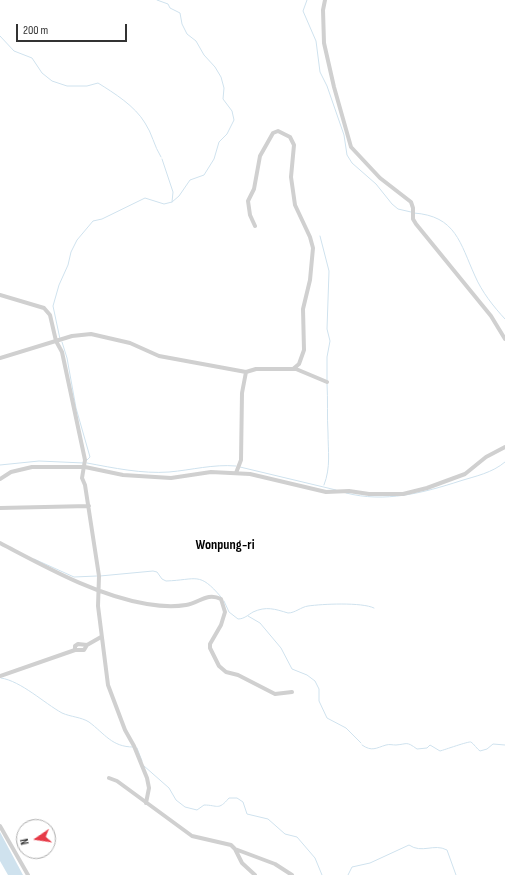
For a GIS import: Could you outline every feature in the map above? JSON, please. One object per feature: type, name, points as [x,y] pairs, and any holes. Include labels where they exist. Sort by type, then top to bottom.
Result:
[{"type":"street","points":[[325,0],[323,10],[324,43],[334,87],[351,147],[380,178],[411,202],[413,208],[413,219],[491,316],[505,339]]},
{"type":"street","points":[[255,226],[249,210],[248,201],[254,189],[262,153],[273,133],[278,131],[290,137],[294,145],[291,177],[294,205],[310,237],[313,248],[310,280],[303,308],[304,350],[299,364],[293,369]]},
{"type":"street","points":[[0,295],[44,308],[48,312],[56,341],[62,352],[85,460],[82,478],[89,506],[99,576],[98,591],[101,637],[110,691],[147,778],[149,788],[146,803]]},
{"type":"street","points":[[0,358],[72,336],[90,334],[130,343],[159,356],[246,372],[256,369],[293,369],[315,376],[327,382]]},
{"type":"street","points":[[236,473],[241,460],[242,393],[246,372]]},
{"type":"street","points":[[0,479],[11,472],[32,467],[85,466],[123,475],[171,478],[211,472],[236,473],[263,476],[326,492],[349,491],[369,494],[403,494],[427,488],[465,474],[482,460],[505,447]]},
{"type":"street","points":[[0,508],[89,506]]},
{"type":"street","points":[[0,543],[98,591],[131,601],[156,605],[187,605],[210,596],[221,599],[225,612],[221,625],[210,644],[210,648],[219,666],[226,672],[238,675],[275,694],[292,692]]},
{"type":"street","points":[[0,676],[75,650],[84,650],[87,645],[101,637]]},
{"type":"street","points":[[109,778],[117,781],[192,836],[224,842],[231,845],[235,849],[242,863],[255,875]]},
{"type":"street","points":[[0,826],[28,875]]},
{"type":"street","points":[[235,849],[275,864],[292,875]]},
{"type":"water","points":[[0,832],[23,875],[8,875],[0,861]]},
{"type":"waterway","points":[[60,339],[53,306],[59,285],[77,240],[93,221],[102,219],[145,198],[164,204],[172,202],[179,196],[190,180],[204,175],[214,159],[219,142],[227,134],[234,120],[232,111],[223,99],[224,88],[221,77],[215,67],[204,55],[196,41],[187,34],[182,24],[180,13],[170,8],[168,4],[157,0]]},
{"type":"waterway","points":[[307,0],[303,11],[316,41],[320,72],[327,86],[344,135],[347,155],[352,163],[376,184],[392,204],[398,209],[411,212]]},
{"type":"waterway","points":[[0,36],[14,51],[32,58],[42,73],[52,81],[67,86],[87,86],[98,83],[124,100],[136,111],[145,123],[161,157]]},
{"type":"waterway","points":[[162,159],[173,192],[172,202]]},
{"type":"waterway","points":[[414,213],[428,215],[439,219],[455,233],[481,288],[505,319]]},
{"type":"waterway","points":[[320,236],[329,271],[327,329],[330,341],[327,357],[327,380]]},
{"type":"waterway","points":[[62,342],[67,358],[76,408],[90,457],[87,460]]},
{"type":"waterway","points":[[324,485],[328,472],[329,459],[327,383]]},
{"type":"waterway","points":[[0,465],[39,461],[84,463]]},
{"type":"waterway","points":[[346,493],[375,497],[389,497],[418,493],[484,474],[505,462]]},
{"type":"waterway","points":[[87,463],[149,472],[169,472],[211,466],[236,466]]},
{"type":"waterway","points":[[240,467],[336,490]]},
{"type":"waterway","points":[[34,559],[74,577],[97,576]]},
{"type":"waterway","points":[[100,576],[153,571],[157,572],[162,579],[166,581],[191,579],[202,580],[214,589],[221,597]]},
{"type":"waterway","points":[[224,601],[229,612],[238,619],[244,618],[253,612],[262,609],[275,609],[288,613],[305,607],[342,604],[361,605],[374,608]]},
{"type":"waterway","points":[[248,616],[260,623],[281,648],[292,669],[307,675],[315,681],[319,689],[319,701],[327,718],[346,728],[361,743]]},
{"type":"waterway","points":[[1,678],[16,683],[62,713],[89,722],[114,742],[120,745],[133,747]]},
{"type":"waterway","points":[[362,745],[371,749],[387,745],[407,744],[417,749],[427,748],[430,745],[440,751],[469,742],[471,742],[480,751],[487,749],[493,744],[505,745]]},
{"type":"waterway","points":[[137,748],[142,761]]},
{"type":"waterway","points":[[144,766],[169,788],[176,800],[185,807],[197,810],[204,805],[220,806],[229,798],[237,798],[243,802],[247,814],[268,819],[285,834],[297,837],[315,858],[322,875]]},
{"type":"waterway","points":[[348,875],[352,867],[370,863],[409,845],[419,849],[442,848],[447,850],[456,875]]},
{"type":"district","name":"Wonpung-ri","points":[[225,545]]}]
